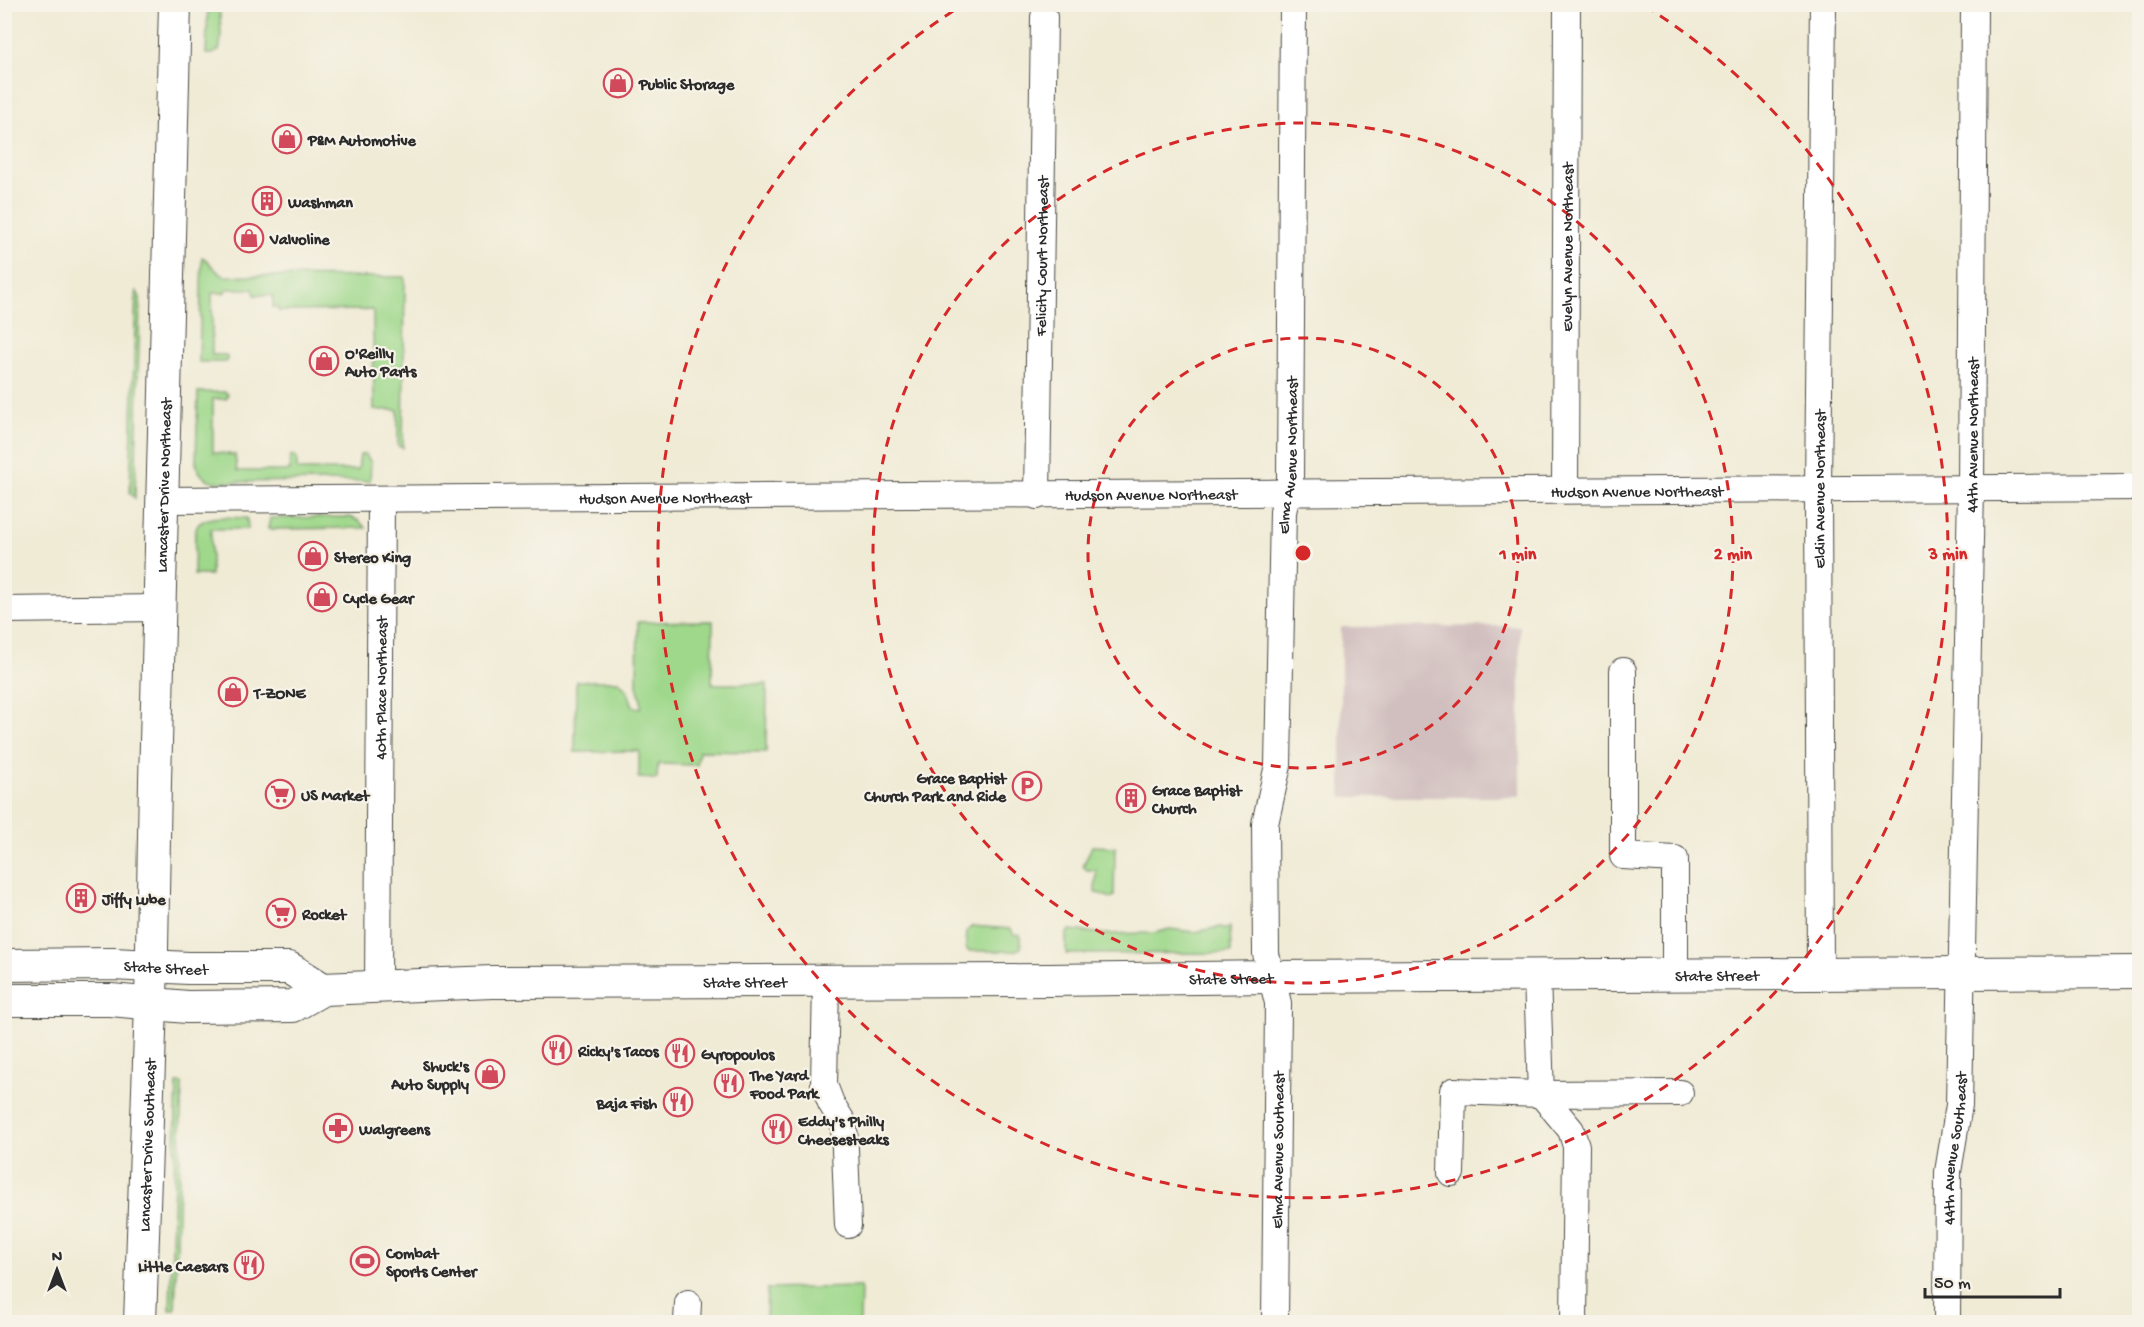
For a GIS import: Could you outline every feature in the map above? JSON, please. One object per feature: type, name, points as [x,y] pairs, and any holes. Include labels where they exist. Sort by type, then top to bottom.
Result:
[{"type":"main road","name":"Lancaster Drive Northeast","points":[[152,966],[175,4]]},
{"type":"main road","name":"State Street","points":[[4,965],[113,964],[188,968],[289,968],[323,989]]},
{"type":"main road","name":"Lancaster Drive Southeast","points":[[140,1323],[152,966]]},
{"type":"main road","name":"State Street","points":[[4,1000],[111,1000],[187,1007],[293,1006],[323,989],[504,982],[826,982],[2139,972]]},
{"type":"street","name":"Elma Avenue Northeast","points":[[1272,977],[1266,954],[1265,824],[1279,761],[1283,512],[1290,480],[1293,4]]},
{"type":"street","name":"Evelyn Avenue Northeast","points":[[1565,490],[1567,4]]},
{"type":"street","name":"Eldin Avenue Northeast","points":[[1820,974],[1818,490],[1823,4]]},
{"type":"street","name":"44th Avenue Northeast","points":[[1960,973],[1971,488],[1974,4]]},
{"type":"street","name":"Felicity Court Northeast","points":[[1037,496],[1044,17]]},
{"type":"street","name":"Hudson Avenue Northeast","points":[[163,500],[2139,487]]},
{"type":"street","name":"40th Place Northeast","points":[[378,986],[381,500]]},
{"type":"street","points":[[4,610],[159,608]]},
{"type":"street","points":[[1623,671],[1623,856],[1675,859],[1675,975]]},
{"type":"street","name":"44th Avenue Southeast","points":[[1947,1323],[1948,1172],[1959,1104],[1960,973]]},
{"type":"street","points":[[1537,976],[1541,1094],[1571,1131],[1576,1146],[1574,1323]]},
{"type":"street","name":"Elma Avenue Southeast","points":[[1272,977],[1278,1003],[1275,1323]]},
{"type":"street","points":[[826,982],[824,1085],[831,1103],[844,1124],[848,1225]]},
{"type":"street","points":[[1451,1173],[1453,1091],[1541,1094],[1680,1093]]},
{"type":"shaded area","points":[[1520,626],[1520,797],[1341,797],[1341,627]]},
{"type":"green space","points":[[208,5],[219,5],[220,45],[219,50],[213,54],[206,54]]},
{"type":"green space","points":[[202,257],[225,276],[405,277],[403,448],[398,446],[398,410],[374,410],[373,310],[278,311],[278,307],[273,307],[273,295],[255,295],[253,289],[227,289],[224,293],[212,293],[212,355],[226,355],[228,360],[226,362],[199,362]]},
{"type":"green space","points":[[136,290],[140,298],[135,498],[130,493]]},
{"type":"green space","points":[[198,392],[228,394],[226,399],[213,399],[213,452],[235,455],[237,471],[290,471],[290,457],[293,455],[297,458],[297,470],[358,470],[360,455],[365,454],[371,462],[370,481],[215,482],[207,479],[198,469],[196,462]]},
{"type":"green space","points":[[218,517],[247,518],[248,529],[211,529],[211,575],[194,575],[195,530],[199,524],[210,518]]},
{"type":"green space","points":[[350,517],[359,521],[366,528],[268,529],[270,518]]},
{"type":"green space","points":[[713,621],[712,684],[767,684],[766,752],[699,751],[697,765],[658,764],[657,779],[639,778],[639,751],[575,752],[576,681],[619,681],[627,690],[633,706],[639,709],[641,707],[637,686],[638,622]]},
{"type":"green space","points":[[1092,846],[1115,847],[1114,896],[1111,898],[1095,892],[1096,870],[1087,870],[1083,866]]},
{"type":"green space","points":[[972,926],[1011,929],[1014,935],[1019,934],[1021,937],[1021,948],[1014,951],[968,951],[967,931]]},
{"type":"green space","points":[[1221,927],[1227,929],[1230,927],[1231,953],[1066,954],[1066,934],[1070,930],[1105,934],[1154,933],[1170,929],[1194,932]]},
{"type":"green space","points":[[177,1083],[182,1083],[175,1310],[170,1310]]},
{"type":"green space","points":[[861,1287],[860,1322],[766,1322],[767,1289]]},
{"type":"place","name":"Public Storage","points":[[618,83]]},
{"type":"place","name":"P&M Automotive","points":[[287,139]]},
{"type":"place","name":"Washman","points":[[267,201]]},
{"type":"place","name":"Valvoline","points":[[249,238]]},
{"type":"place","name":"O'Reilly Auto Parts","points":[[324,361]]},
{"type":"place","name":"Stereo King","points":[[313,556]]},
{"type":"place","name":"Cycle Gear","points":[[322,597]]},
{"type":"place","name":"T-ZONE","points":[[233,692]]},
{"type":"place","name":"Grace Baptist Church Park and Ride","points":[[1027,786]]},
{"type":"place","name":"US Market","points":[[280,794]]},
{"type":"place","name":"Grace Baptist Church","points":[[1131,798]]},
{"type":"place","name":"Jiffy Lube","points":[[81,898]]},
{"type":"place","name":"Rocket","points":[[281,913]]},
{"type":"place","name":"Ricky's Tacos","points":[[557,1050]]},
{"type":"place","name":"Gyropoulos","points":[[680,1053]]},
{"type":"place","name":"Shuck's Auto Supply","points":[[490,1074]]},
{"type":"place","name":"The Yard Food Park","points":[[729,1083]]},
{"type":"place","name":"Baja Fish","points":[[678,1102]]},
{"type":"place","name":"Walgreens","points":[[338,1128]]},
{"type":"place","name":"Eddy's Philly Cheesesteaks","points":[[777,1129]]},
{"type":"place","name":"Combat Sports Center","points":[[365,1261]]},
{"type":"place","name":"Little Caesars","points":[[249,1265]]}]
